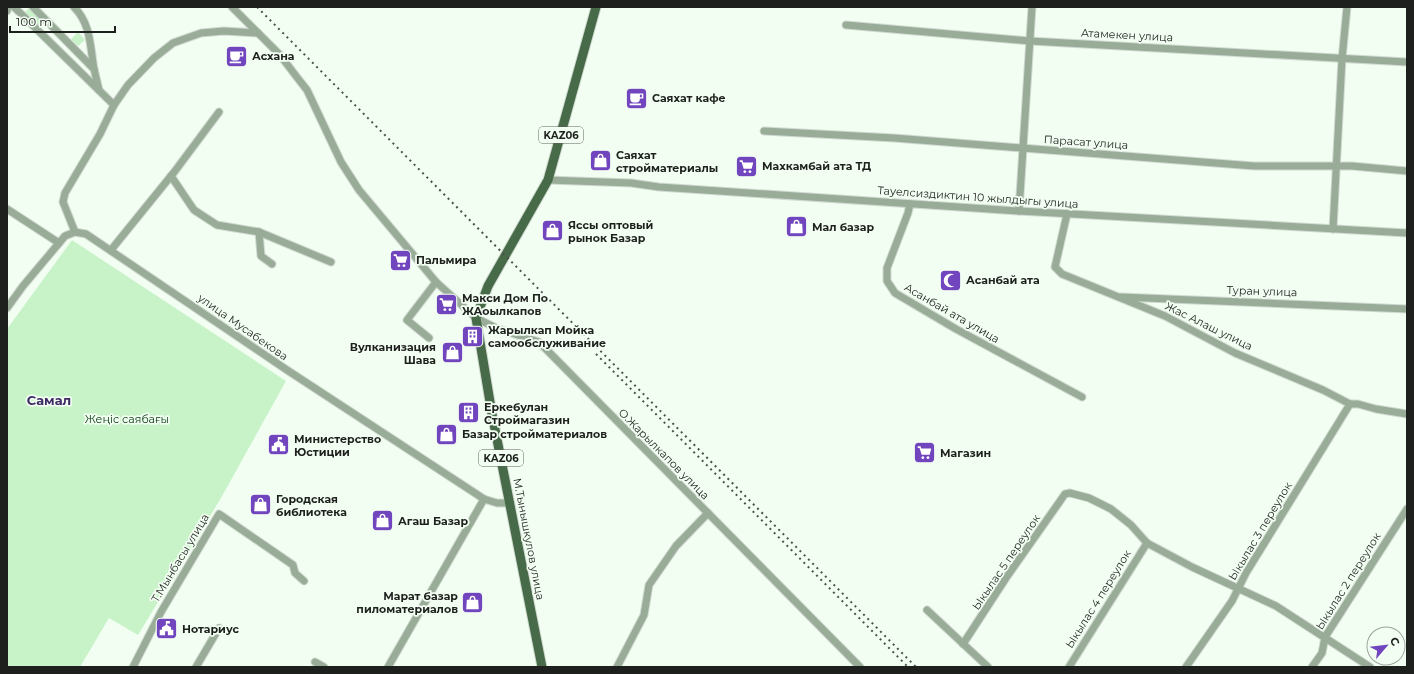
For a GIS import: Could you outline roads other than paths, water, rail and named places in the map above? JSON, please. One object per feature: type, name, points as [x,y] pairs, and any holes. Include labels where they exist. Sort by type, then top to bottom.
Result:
[{"type":"main road","name":"KАZ06","points":[[476,318],[488,286],[548,180],[596,7]]},
{"type":"main road","name":"М.Тынышкулов улица","points":[[476,318],[542,667]]},
{"type":"street","points":[[7,11],[8,7]]},
{"type":"street","points":[[14,7],[114,104]]},
{"type":"street","points":[[33,7],[94,69]]},
{"type":"street","points":[[74,7],[82,15],[87,24],[99,91]]},
{"type":"street","name":"О.Жарылкапов улица","points":[[232,7],[280,55],[307,90],[341,162],[359,190],[436,282],[476,318],[496,328],[539,342],[860,667]]},
{"type":"street","points":[[1019,211],[1032,7]]},
{"type":"street","points":[[1333,229],[1342,59],[1347,7]]},
{"type":"street","name":"Атамекен улица","points":[[846,26],[1030,41],[1407,62]]},
{"type":"street","points":[[7,308],[65,236],[75,232],[63,202],[65,193],[100,134],[114,104],[128,85],[154,58],[173,43],[201,33],[224,31],[258,32]]},
{"type":"street","points":[[111,250],[172,176],[219,112]]},
{"type":"street","name":"Парасат улица","points":[[764,132],[894,138],[1254,166],[1352,166],[1407,171]]},
{"type":"street","points":[[172,176],[194,210],[216,225],[259,232],[331,262]]},
{"type":"street","name":"Тауелсиздиктин 10 жылдыгы улица","points":[[548,180],[631,183],[659,187],[910,204],[1407,233]]},
{"type":"street","name":"Асанбай ата улица","points":[[910,204],[887,268],[887,281],[895,294],[956,329],[1082,396]]},
{"type":"street","points":[[7,209],[59,243]]},
{"type":"street","name":"Жас Алаш улица","points":[[1067,214],[1055,267],[1062,274],[1165,316],[1235,353],[1322,390],[1350,404],[1358,404],[1376,409],[1407,414]]},
{"type":"street","name":"улица Мусабекова","points":[[75,232],[86,234],[111,250],[287,370],[484,499]]},
{"type":"street","points":[[259,232],[261,256],[272,264]]},
{"type":"street","points":[[429,338],[407,320],[436,282]]},
{"type":"street","name":"Туран улица","points":[[1115,296],[1407,309]]},
{"type":"street","name":"Ыкылас 3 переулок","points":[[1186,667],[1232,601],[1238,588],[1350,404]]},
{"type":"street","name":"Ыкылас 5 переулок","points":[[964,644],[1006,578],[1068,493],[1089,498],[1111,509],[1131,526],[1147,543]]},
{"type":"street","points":[[388,667],[484,499],[497,504],[510,503]]},
{"type":"street","name":"Ыкылас 2 переулок","points":[[1312,667],[1322,653],[1325,637],[1407,509]]},
{"type":"street","points":[[617,667],[644,615],[649,585],[676,546],[708,513]]},
{"type":"street","name":"Т.Мынбасы улица","points":[[133,667],[161,612],[219,514],[293,565],[295,573],[304,581]]},
{"type":"street","points":[[1147,543],[1192,568],[1276,606],[1370,667]]},
{"type":"street","name":"Ыкылас 4 переулок","points":[[1069,667],[1147,543]]},
{"type":"street","points":[[927,610],[988,667]]},
{"type":"street","points":[[196,667],[219,628]]},
{"type":"street","points":[[314,662],[324,667]]},
{"type":"railway","points":[[257,7],[916,667]]},
{"type":"railway","points":[[596,354],[908,667]]},
{"type":"place","name":"Асхана","points":[[237,56]]},
{"type":"place","name":"Саяхат кафе","points":[[636,98]]},
{"type":"place","name":"Саяхат стройматериалы","points":[[601,161]]},
{"type":"place","name":"Махкамбай ата ТД","points":[[747,166]]},
{"type":"place","name":"Мал базар","points":[[796,227]]},
{"type":"place","name":"Яссы оптовый рынок Базар","points":[[553,231]]},
{"type":"place","name":"Пальмира","points":[[400,260]]},
{"type":"place","name":"Асанбай ата","points":[[950,280]]},
{"type":"place","name":"Макси Дом По ЖАоылкапов","points":[[446,304]]},
{"type":"place","name":"Жарылкап Мойка самообслуживание","points":[[472,336]]},
{"type":"place","name":"Вулканизация Шава","points":[[452,353]]},
{"type":"place","name":"Еркебулан Строймагазин","points":[[468,413]]},
{"type":"place","name":"Базар стройматериалов","points":[[447,434]]},
{"type":"place","name":"Министерство Юстиции","points":[[279,445]]},
{"type":"place","name":"Магазин","points":[[924,453]]},
{"type":"place","name":"Городская библиотека","points":[[261,505]]},
{"type":"place","name":"Агаш Базар","points":[[382,521]]},
{"type":"place","name":"Марат базар пиломатериалов","points":[[473,602]]},
{"type":"place","name":"Нотариус","points":[[166,629]]},
{"type":"district","name":"Самал","points":[[49,400]]},
{"type":"park label","name":"Жеңіс саябағы","points":[[127,419]]}]
